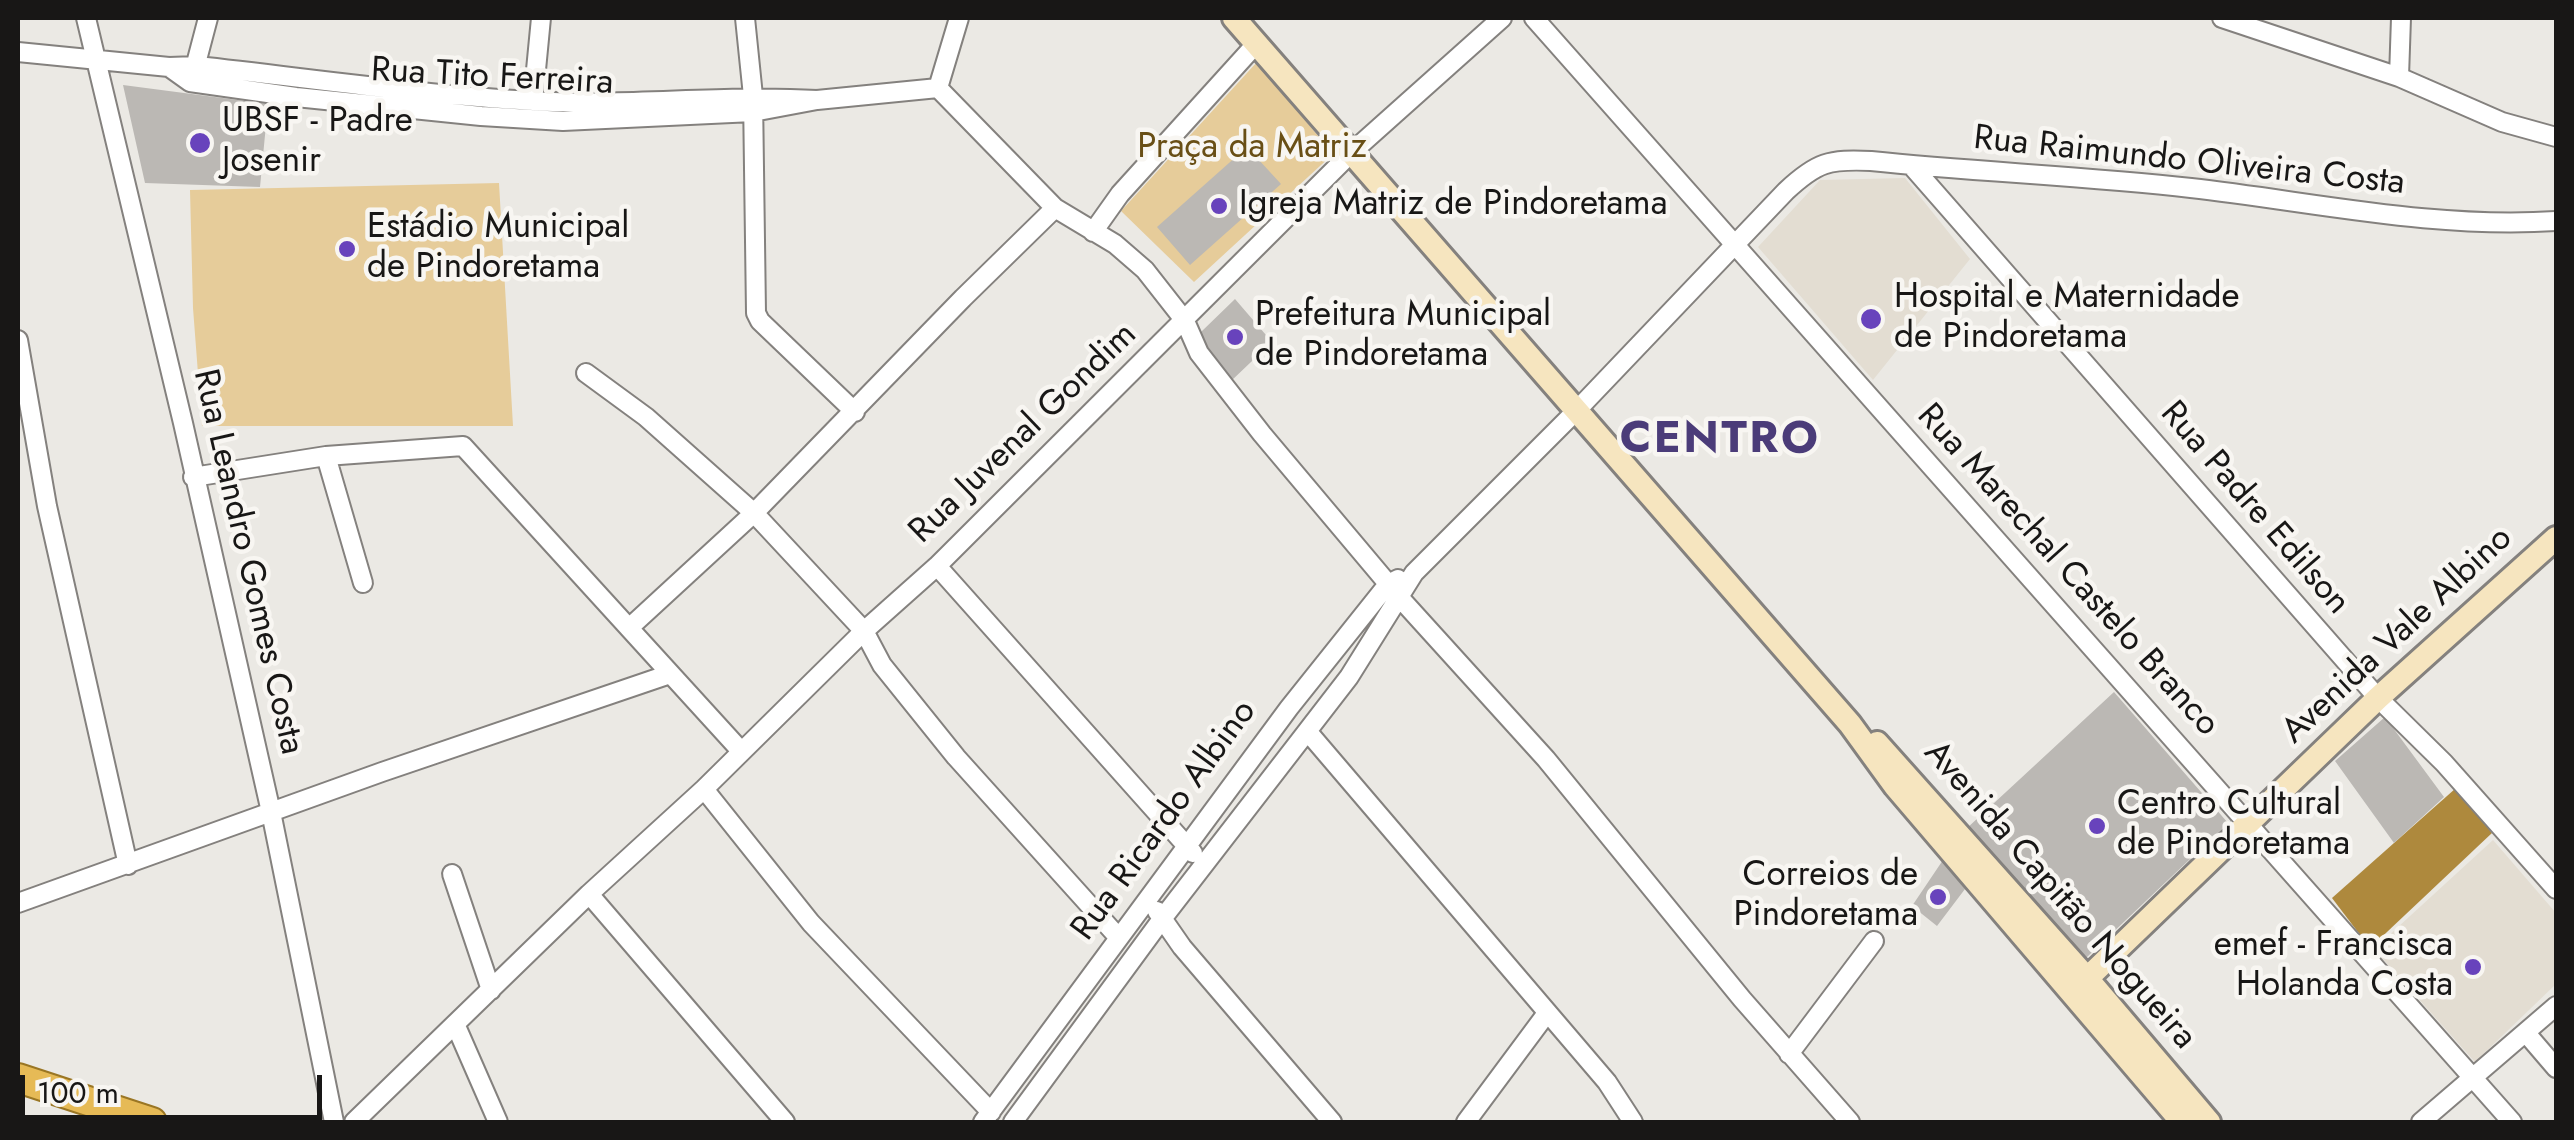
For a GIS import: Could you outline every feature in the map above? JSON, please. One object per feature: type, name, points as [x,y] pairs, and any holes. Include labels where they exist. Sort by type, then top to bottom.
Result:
[{"type":"highway","points":[[18,1078],[152,1122]]},
{"type":"main road","name":"Avenida Capitão Nogueira","points":[[1234,18],[1578,408],[1850,724],[1896,786],[2209,1122]]},
{"type":"main road","name":"Avenida Vale Albino","points":[[2079,985],[2378,698],[2554,546]]},
{"type":"main road","name":"Avenida Capitão Nogueira","points":[[2079,985],[2182,1122]]},
{"type":"street","name":"Rua Leandro Gomes Costa","points":[[86,18],[127,179],[270,812],[334,1122]]},
{"type":"street","points":[[193,74],[208,18]]},
{"type":"street","points":[[533,101],[541,18]]},
{"type":"street","points":[[745,18],[753,104],[756,313],[854,412]]},
{"type":"street","points":[[959,18],[938,88],[1055,208],[1114,244],[1145,270],[1185,322],[1199,353],[1262,434],[1394,591],[1546,759],[1789,1054],[1850,1122]]},
{"type":"street","name":"Rua Juvenal Gondim","points":[[354,1122],[864,631],[937,566],[1352,152],[1502,18]]},
{"type":"street","name":"Rua Marechal Castelo Branco","points":[[1534,18],[2512,1122]]},
{"type":"street","points":[[2222,18],[2399,78],[2458,105],[2556,138]]},
{"type":"street","points":[[2399,78],[2401,18]]},
{"type":"street","points":[[1093,232],[1120,194],[1256,44]]},
{"type":"street","name":"Rua Tito Ferreira","points":[[18,52],[169,67],[363,104],[563,121],[938,88]]},
{"type":"street","name":"Rua Tito Ferreira","points":[[193,74],[533,101],[753,104]]},
{"type":"street","name":"Rua Raimundo Oliveira Costa","points":[[1816,166],[1834,160],[2190,188],[2438,221],[2502,225],[2556,221]]},
{"type":"street","name":"Rua Padre Edilson","points":[[1911,165],[2378,698],[2444,762],[2556,889]]},
{"type":"street","name":"Rua Ricardo Albino","points":[[987,1118],[1289,708],[1394,591],[1578,408],[1786,191],[1816,166]]},
{"type":"street","points":[[629,628],[754,513],[1055,208]]},
{"type":"street","points":[[18,340],[47,506],[128,865]]},
{"type":"street","points":[[586,373],[646,417],[754,513],[864,631],[882,665],[956,757],[1119,938]]},
{"type":"street","points":[[194,477],[326,456],[462,446],[740,751]]},
{"type":"street","points":[[326,456],[364,583]]},
{"type":"street","points":[[937,566],[1206,864]]},
{"type":"street","name":"Rua Ricardo Albino","points":[[1013,1122],[1162,919],[1349,677],[1394,591]]},
{"type":"street","points":[[18,904],[670,674]]},
{"type":"street","points":[[1308,732],[1607,1082],[1633,1122]]},
{"type":"street","points":[[704,788],[811,923],[987,1118]]},
{"type":"street","points":[[452,874],[491,990]]},
{"type":"street","points":[[589,894],[785,1122]]},
{"type":"street","points":[[1147,900],[1332,1122]]},
{"type":"street","points":[[1789,1054],[1874,941]]},
{"type":"street","points":[[2421,1122],[2556,1006]]},
{"type":"street","points":[[1466,1122],[1547,1012]]},
{"type":"street","points":[[1061,1017],[1081,1030]]},
{"type":"street","points":[[456,1026],[498,1122]]},
{"type":"street","points":[[2526,1033],[2556,1068]]},
{"type":"shaded area","name":"Hospital e Maternidade de Pindoretama","points":[[1905,178],[1970,259],[1873,380],[1758,247],[1820,180]]},
{"type":"shaded area","points":[[2456,788],[2492,833],[2370,948],[2332,898]]},
{"type":"shaded area","name":"emef - Francisca Holanda Costa","points":[[2493,840],[2556,913],[2556,984],[2475,1062],[2374,949]]},
{"type":"green space","name":"Praça da Matriz","points":[[1257,62],[1333,154],[1194,282],[1121,211]]},
{"type":"green space","name":"Estádio Municipal de Pindoretama","points":[[499,183],[513,426],[202,426],[190,190]]},
{"type":"building","name":"UBSF - Padre Josenir","points":[[123,85],[268,104],[260,187],[145,183]]},
{"type":"building","name":"Igreja Matriz de Pindoretama","points":[[1247,147],[1281,184],[1190,265],[1157,227]]},
{"type":"building","name":"Prefeitura Municipal de Pindoretama","points":[[1235,299],[1272,342],[1230,382],[1204,350],[1201,332]]},
{"type":"building","name":"Centro Cultural de Pindoretama","points":[[2114,692],[2228,823],[2086,958],[1966,829]]},
{"type":"building","points":[[2385,717],[2444,797],[2394,843],[2335,761]]},
{"type":"building","name":"Correios de Pindoretama","points":[[1943,860],[1965,889],[1937,926],[1912,906]]},
{"type":"place","name":"UBSF - Padre Josenir","points":[[200,143]]},
{"type":"place","name":"Igreja Matriz de Pindoretama","points":[[1219,206]]},
{"type":"place","name":"Estádio Municipal de Pindoretama","points":[[347,249]]},
{"type":"place","name":"Hospital e Maternidade de Pindoretama","points":[[1871,319]]},
{"type":"place","name":"Prefeitura Municipal de Pindoretama","points":[[1235,337]]},
{"type":"place","name":"Centro Cultural de Pindoretama","points":[[2097,826]]},
{"type":"place","name":"Correios de Pindoretama","points":[[1938,897]]},
{"type":"place","name":"emef - Francisca Holanda Costa","points":[[2473,967]]},
{"type":"district","name":"CENTRO","points":[[1720,441]]}]
